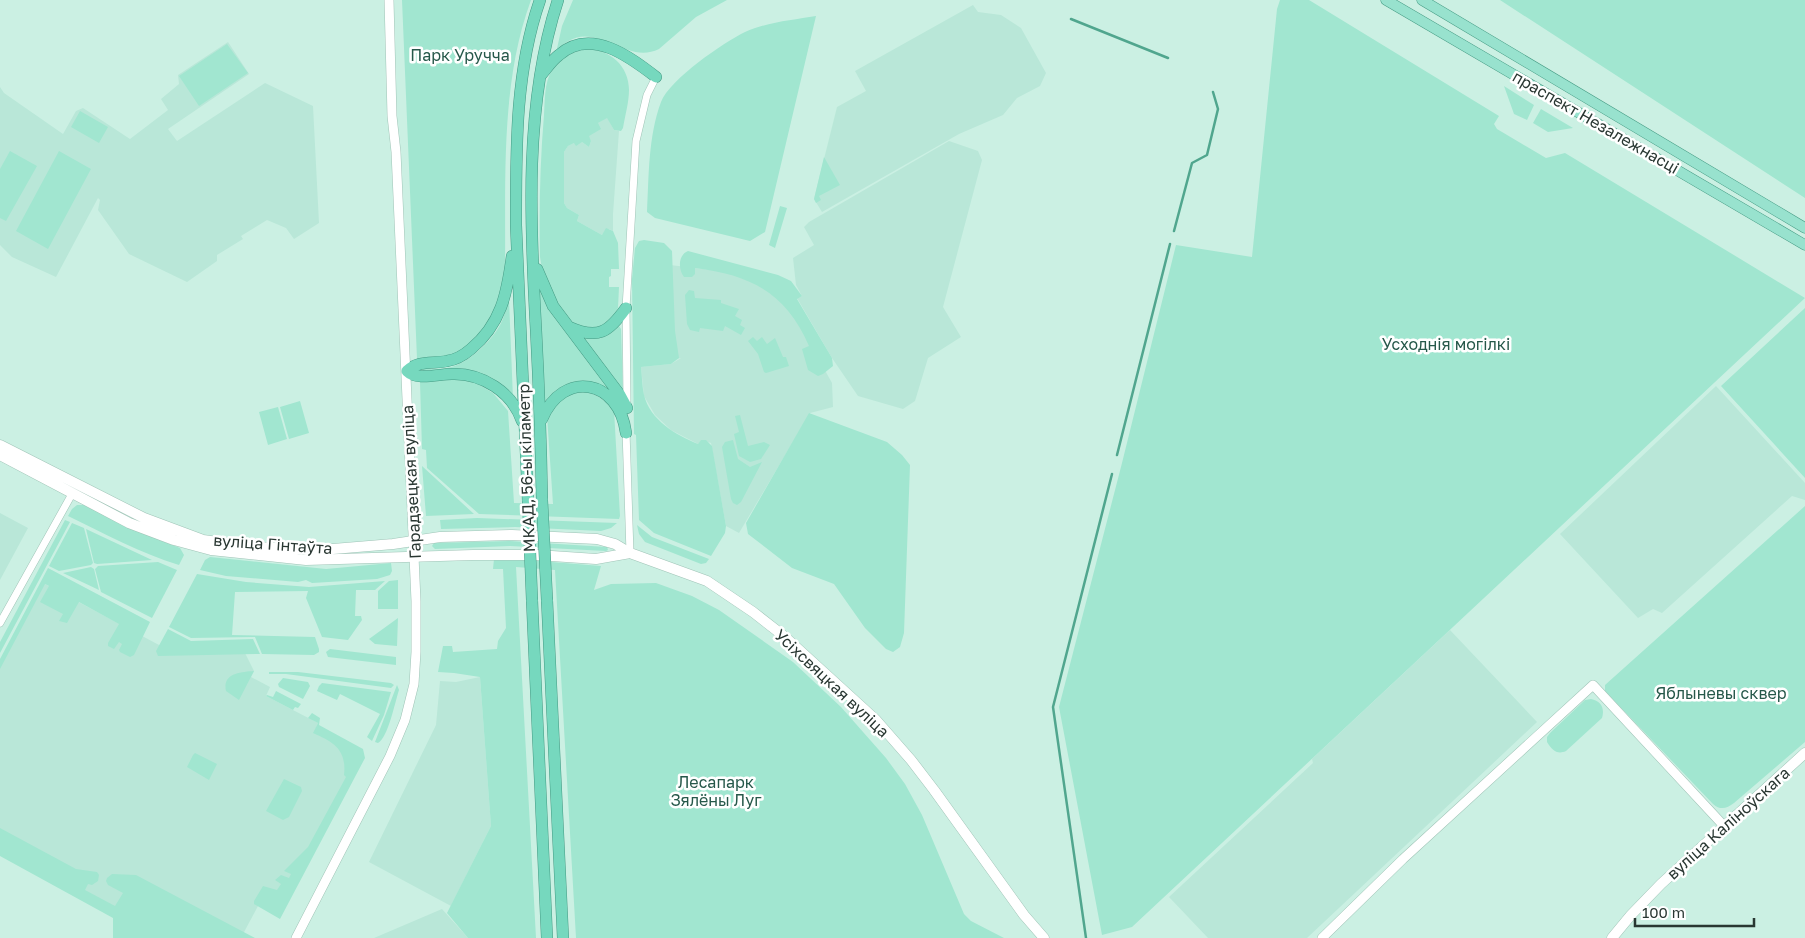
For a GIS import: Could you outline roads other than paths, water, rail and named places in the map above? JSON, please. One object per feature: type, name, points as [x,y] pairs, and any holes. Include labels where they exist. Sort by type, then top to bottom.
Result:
[{"type":"highway","name":"МКАД, 56-ы кіламетр","points":[[540,0],[530,32],[519,102],[516,225],[547,938]]},
{"type":"highway","name":"МКАД, 56-ы кіламетр","points":[[558,0],[549,27],[540,77],[531,198],[532,258],[541,420],[542,500],[563,938]]},
{"type":"highway","points":[[540,77],[560,54],[581,44],[594,43],[619,52],[656,76]]},
{"type":"highway","points":[[516,225],[506,292],[496,319],[489,331],[461,356],[447,361],[418,364],[407,370],[415,376],[461,374],[483,379],[507,397],[516,410],[524,428]]},
{"type":"highway","points":[[532,258],[553,306],[620,395],[627,408]]},
{"type":"highway","points":[[569,327],[581,333],[594,334],[604,332],[612,326],[626,308]]},
{"type":"highway","points":[[541,420],[546,408],[561,394],[577,388],[593,388],[602,391],[618,405],[625,424],[626,433]]},
{"type":"main road","name":"праспект Незалежнасці","points":[[1386,0],[1805,245]]},
{"type":"main road","name":"праспект Незалежнасці","points":[[1422,0],[1805,228]]},
{"type":"main road","name":"вуліца Гінтаўта","points":[[0,445],[129,522],[174,540],[211,550],[306,560],[414,556],[537,555]]},
{"type":"main road","name":"вуліца Гінтаўта","points":[[0,455],[144,518],[195,537],[222,543],[321,550],[393,544],[440,537],[538,536]]},
{"type":"main road","name":"Усіхсвяцкая вуліца","points":[[538,536],[597,539],[615,544],[630,553],[707,581],[729,594],[785,637],[876,720],[911,760],[1024,915],[1044,938]]},
{"type":"main road","name":"Усіхсвяцкая вуліца","points":[[537,555],[596,559],[630,553]]},
{"type":"main road","name":"вуліца Каліноўскага","points":[[1612,938],[1630,915],[1661,884],[1805,753]]},
{"type":"street","name":"Гарадзецкая вуліца","points":[[296,938],[390,756],[405,720],[414,684],[416,652],[414,541],[396,152],[392,116],[389,0]]},
{"type":"street","points":[[630,553],[626,433],[626,308],[636,141],[646,95],[656,76]]},
{"type":"street","points":[[0,623],[74,489]]},
{"type":"street","points":[[1322,938],[1410,853],[1593,685],[1724,826]]},
{"type":"waterway","points":[[1071,19],[1168,58]]},
{"type":"waterway","points":[[1174,231],[1192,163],[1207,155],[1218,109],[1213,92]]},
{"type":"waterway","points":[[1117,455],[1170,244]]},
{"type":"waterway","points":[[1086,938],[1053,707],[1112,474]]},
{"type":"park label","name":"Парк Уручча","points":[[460,55]]},
{"type":"park label","name":"Усходнія могілкі","points":[[1446,344]]},
{"type":"park label","name":"Яблыневы сквер","points":[[1721,693]]},
{"type":"park label","name":"Лесапарк Зялёны Луг","points":[[716,791]]}]
